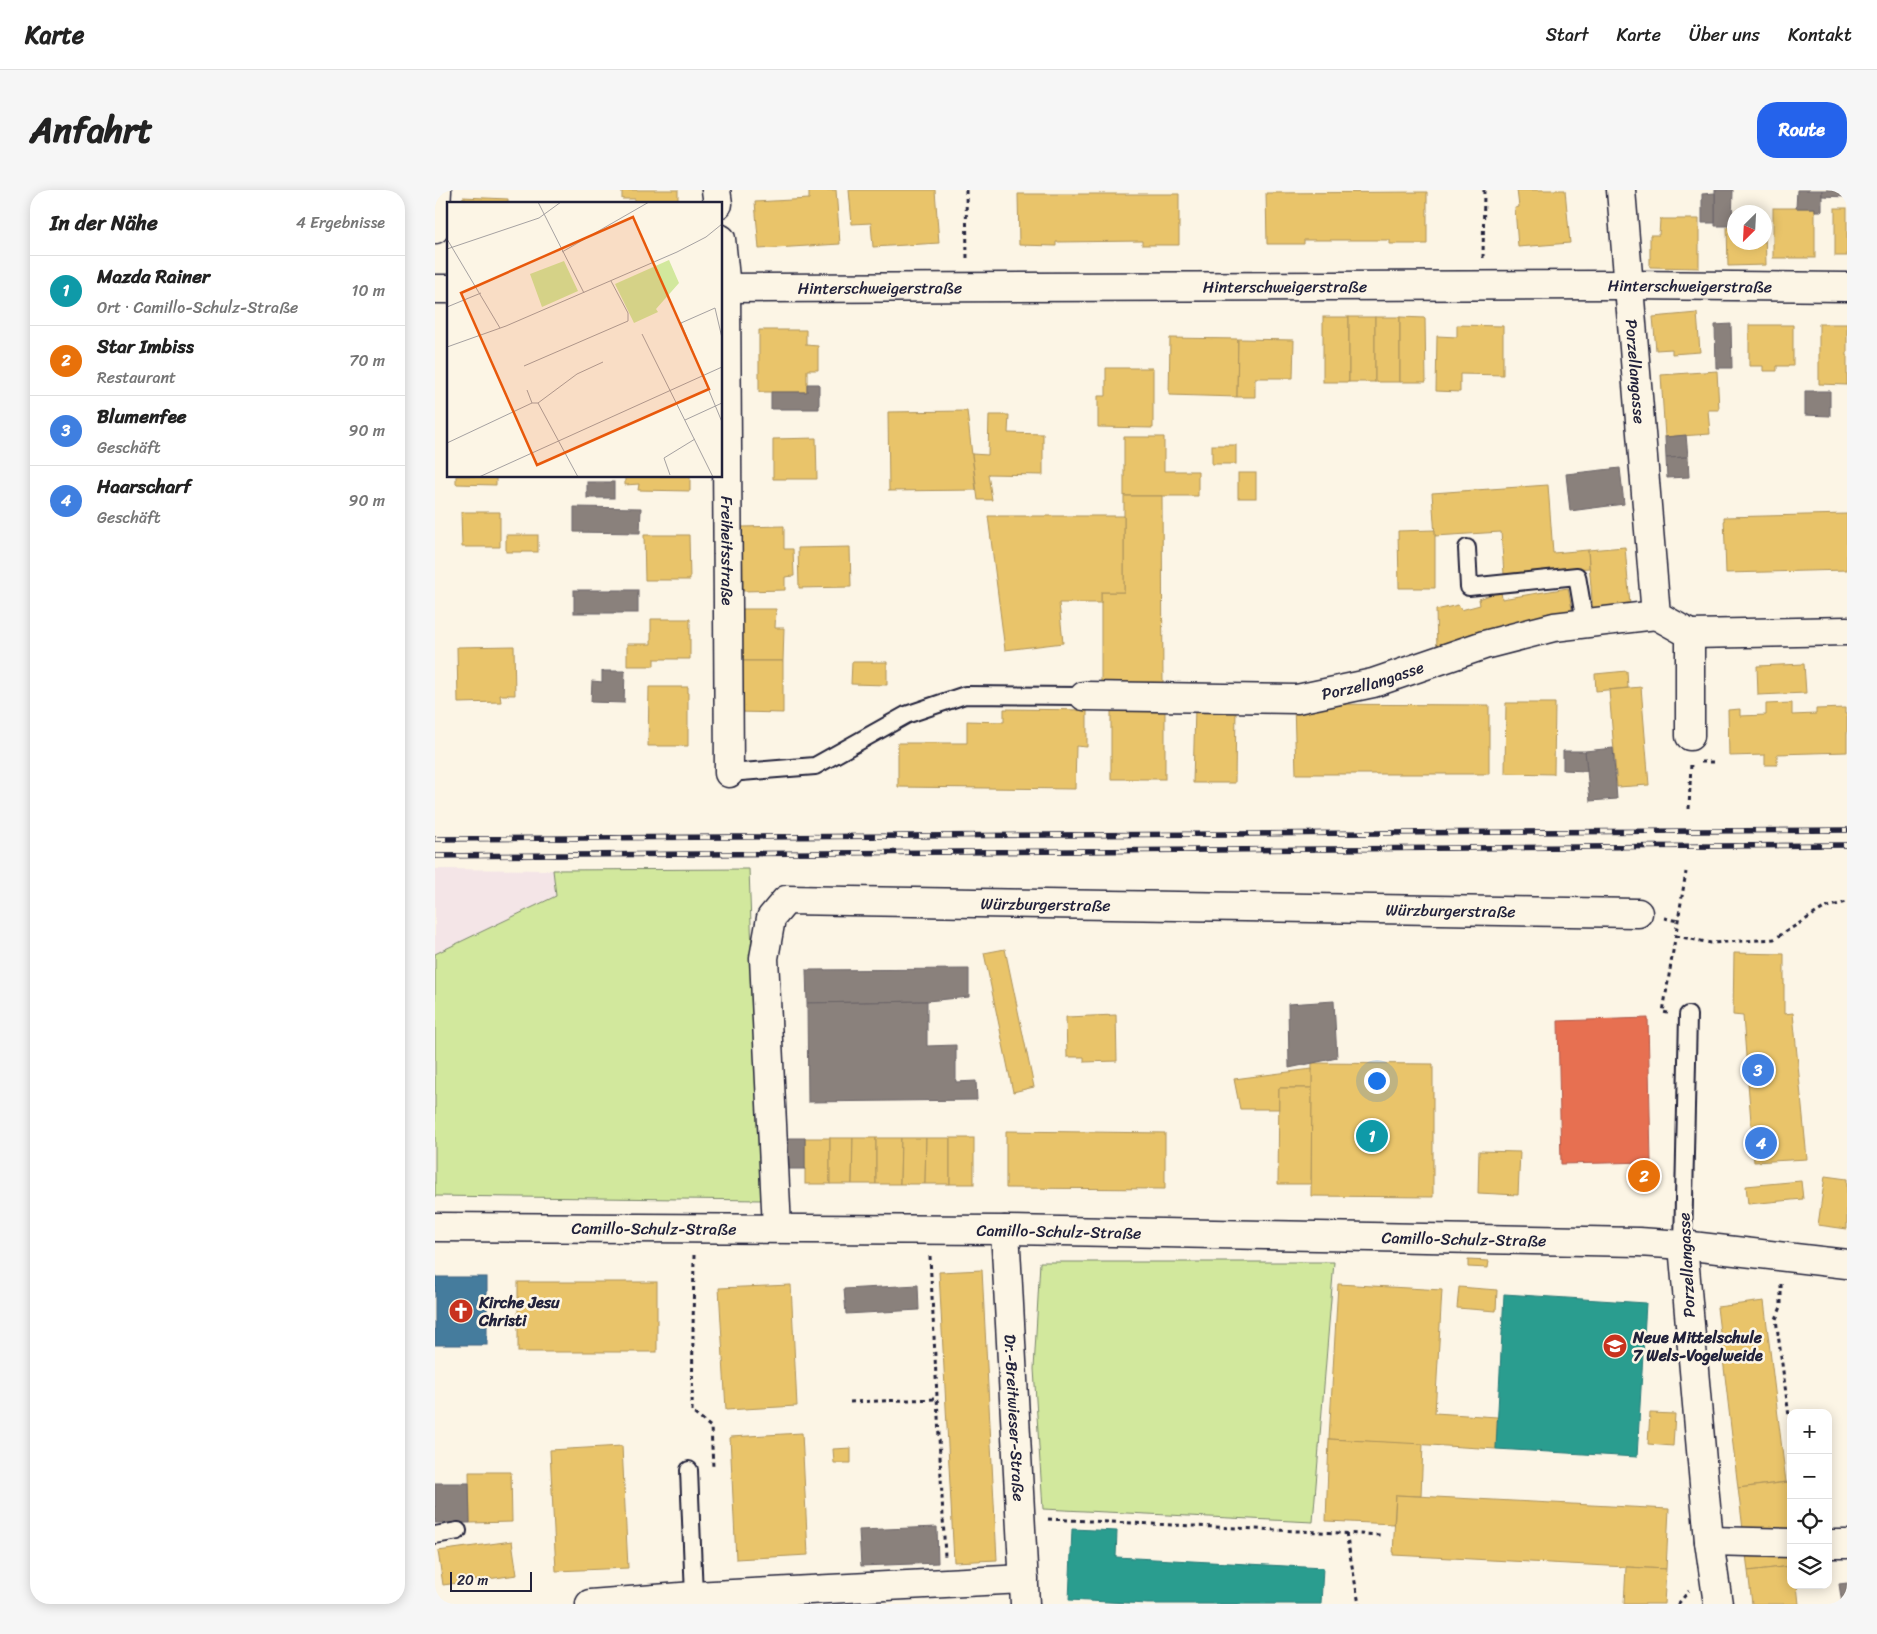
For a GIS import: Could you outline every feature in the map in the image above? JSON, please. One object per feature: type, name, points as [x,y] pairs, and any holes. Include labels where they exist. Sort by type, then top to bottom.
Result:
[{"type":"street","points":[[435,229],[437,190]]},
{"type":"street","name":"Porzellangasse","points":[[1084,696],[1297,699],[1373,683],[1485,645],[1553,627],[1656,615],[1621,190]]},
{"type":"street","name":"Freiheitsstraße","points":[[723,272],[729,773]]},
{"type":"street","name":"Hinterschweigerstraße","points":[[724,288],[1630,285],[1847,287]]},
{"type":"street","points":[[1656,615],[1691,634],[1847,631]]},
{"type":"street","points":[[1690,736],[1691,634]]},
{"type":"street","name":"Würzburgerstraße","points":[[777,1228],[763,958],[771,918],[786,900],[1638,913]]},
{"type":"street","name":"Camillo-Schulz-Straße","points":[[435,1227],[1005,1230],[1683,1245],[1847,1264]]},
{"type":"street","name":"Dr.-Breitwieser-Straße","points":[[1005,1230],[1024,1592]]},
{"type":"street","name":"Porzellangasse","points":[[1683,1245],[1709,1541],[1718,1604]]},
{"type":"street","points":[[1709,1541],[1787,1543]]},
{"type":"street","points":[[1832,1544],[1847,1544]]},
{"type":"street","points":[[590,1604],[694,1596],[946,1583],[1024,1592]]},
{"type":"lane","points":[[1467,548],[1469,587],[1577,576],[1585,623]]},
{"type":"lane","points":[[729,773],[815,766],[906,715],[965,695],[1084,696]]},
{"type":"lane","name":"Porzellangasse","points":[[1683,1245],[1688,1015]]},
{"type":"lane","points":[[689,1470],[694,1596]]},
{"type":"lane","points":[[435,1535],[458,1531]]},
{"type":"path","points":[[966,190],[967,287]]},
{"type":"path","points":[[1483,286],[1484,190]]},
{"type":"path","points":[[1689,809],[1690,736]]},
{"type":"path","points":[[1687,872],[1663,1012],[1688,1015]]},
{"type":"path","points":[[1675,936],[1711,943],[1774,939],[1824,908],[1847,902]]},
{"type":"path","points":[[694,1228],[692,1412],[711,1427],[713,1476]]},
{"type":"path","points":[[929,1230],[946,1583]]},
{"type":"path","points":[[1781,1256],[1781,1307],[1776,1319],[1788,1409]]},
{"type":"path","points":[[851,1402],[937,1399]]},
{"type":"path","points":[[1020,1518],[1381,1535]]},
{"type":"path","points":[[1346,1533],[1359,1604]]},
{"type":"shaded area","points":[[435,869],[553,870],[556,896],[435,954]]},
{"type":"green space","points":[[749,869],[761,1200],[435,1196],[435,954],[556,896],[553,870]]},
{"type":"green space","points":[[1040,1262],[1334,1262],[1313,1522],[1043,1509],[1034,1369]]},
{"type":"building: Wohnen","points":[[622,190],[678,190],[678,202],[635,202],[635,199],[622,199]]},
{"type":"building: Wohnen","points":[[809,190],[836,190],[840,244],[759,249],[755,202],[809,199]]},
{"type":"building: Wohnen","points":[[849,190],[935,190],[939,243],[873,247],[871,223],[852,224]]},
{"type":"building: Wohnen","points":[[1517,190],[1565,190],[1570,243],[1518,247],[1515,208],[1519,207]]},
{"type":"building: Wohnen","points":[[1427,192],[1427,244],[1390,244],[1390,240],[1304,240],[1304,244],[1267,244],[1266,193]]},
{"type":"building: Wohnen","points":[[1018,194],[1179,194],[1179,245],[1142,245],[1142,241],[1056,242],[1056,246],[1019,245]]},
{"type":"building: Wohnen","points":[[463,197],[508,199],[508,202],[462,202]]},
{"type":"building: Wohnen","points":[[1773,208],[1815,208],[1815,258],[1773,258]]},
{"type":"building: Wohnen","points":[[1835,208],[1847,208],[1847,256],[1835,256]]},
{"type":"building: Wohnen","points":[[1660,219],[1699,219],[1699,268],[1650,267],[1650,235],[1659,235]]},
{"type":"building: Wohnen","points":[[1728,250],[1766,250],[1766,265],[1728,266]]},
{"type":"building: Wohnen","points":[[1697,313],[1700,352],[1672,354],[1672,349],[1656,350],[1653,317]]},
{"type":"building: Wohnen","points":[[1323,317],[1349,317],[1349,382],[1323,382]]},
{"type":"building: Wohnen","points":[[1349,317],[1375,317],[1375,382],[1349,382]]},
{"type":"building: Wohnen","points":[[1375,317],[1400,317],[1400,382],[1375,382]]},
{"type":"building: Wohnen","points":[[1400,317],[1425,318],[1426,382],[1400,382]]},
{"type":"building: Wohnen","points":[[1819,324],[1847,324],[1847,385],[1819,384]]},
{"type":"building: Wohnen","points":[[1457,325],[1503,326],[1503,375],[1460,374],[1460,392],[1436,391],[1437,336],[1457,337]]},
{"type":"building: Wohnen","points":[[1749,325],[1793,325],[1793,366],[1777,366],[1777,371],[1763,371],[1763,366],[1749,366]]},
{"type":"building: Wohnen","points":[[759,330],[806,330],[806,345],[818,346],[818,370],[807,370],[807,392],[759,392]]},
{"type":"building: Wohnen","points":[[1170,338],[1238,339],[1237,397],[1169,395]]},
{"type":"building: Wohnen","points":[[1238,339],[1294,340],[1293,378],[1255,378],[1255,397],[1237,397]]},
{"type":"building: Wohnen","points":[[1106,368],[1153,368],[1153,428],[1098,427],[1098,396],[1106,396]]},
{"type":"building: Wohnen","points":[[1717,371],[1719,410],[1708,410],[1710,434],[1665,437],[1661,375]]},
{"type":"building: Wohnen","points":[[967,411],[976,490],[889,491],[888,412]]},
{"type":"building: Wohnen","points":[[989,415],[1009,415],[1008,433],[1043,434],[1043,475],[988,474],[992,500],[978,500],[972,454],[988,455]]},
{"type":"building: Wohnen","points":[[1124,437],[1164,437],[1164,471],[1198,471],[1198,496],[1124,496]]},
{"type":"building: Wohnen","points":[[816,438],[817,479],[773,479],[773,439]]},
{"type":"building: Wohnen","points":[[1212,445],[1236,445],[1236,464],[1212,464]]},
{"type":"building: Wohnen","points":[[1238,473],[1256,473],[1256,498],[1238,498]]},
{"type":"building: Wohnen","points":[[456,478],[496,478],[496,485],[456,484]]},
{"type":"building: Wohnen","points":[[625,478],[690,478],[690,491],[638,490],[639,484],[625,485]]},
{"type":"building: Wohnen","points":[[1548,485],[1553,553],[1588,550],[1589,568],[1504,574],[1501,532],[1435,536],[1432,493]]},
{"type":"building: Wohnen","points":[[1124,496],[1162,496],[1163,686],[1101,686],[1101,592],[1124,592]]},
{"type":"building: Wohnen","points":[[461,512],[500,512],[500,547],[462,547]]},
{"type":"building: Wohnen","points":[[1847,514],[1847,570],[1726,573],[1724,517]]},
{"type":"building: Wohnen","points":[[988,516],[1124,516],[1124,592],[1101,592],[1101,603],[1059,603],[1063,643],[1005,650]]},
{"type":"building: Wohnen","points":[[784,526],[784,549],[793,549],[794,576],[785,577],[785,590],[743,591],[742,527]]},
{"type":"building: Wohnen","points":[[1435,530],[1435,588],[1399,588],[1398,531]]},
{"type":"building: Wohnen","points":[[506,535],[538,535],[538,552],[506,552]]},
{"type":"building: Wohnen","points":[[644,535],[689,535],[690,580],[645,580]]},
{"type":"building: Wohnen","points":[[850,547],[851,587],[799,588],[798,548]]},
{"type":"building: Wohnen","points":[[1625,547],[1630,605],[1593,612],[1588,550]]},
{"type":"building: Wohnen","points":[[1568,588],[1573,615],[1437,651],[1436,610],[1458,605],[1461,610],[1480,605],[1479,599],[1501,591],[1502,599]]},
{"type":"building: Wohnen","points":[[740,609],[776,609],[775,628],[784,628],[783,661],[739,661]]},
{"type":"building: Wohnen","points":[[651,619],[690,619],[690,659],[654,659],[654,666],[627,666],[627,644],[651,644]]},
{"type":"building: Wohnen","points":[[514,646],[515,695],[500,695],[501,702],[458,703],[457,647]]},
{"type":"building: Wohnen","points":[[739,661],[783,661],[783,713],[739,712]]},
{"type":"building: Wohnen","points":[[852,662],[887,662],[887,685],[851,684]]},
{"type":"building: Wohnen","points":[[1804,664],[1806,693],[1758,695],[1757,666]]},
{"type":"building: Wohnen","points":[[1627,671],[1628,688],[1596,691],[1595,674]]},
{"type":"building: Wohnen","points":[[649,687],[688,687],[688,746],[648,746]]},
{"type":"building: Wohnen","points":[[1641,687],[1649,785],[1617,787],[1609,690]]},
{"type":"building: Wohnen","points":[[1506,703],[1555,703],[1554,774],[1505,773]]},
{"type":"building: Wohnen","points":[[1792,703],[1792,715],[1816,714],[1816,709],[1845,708],[1845,714],[1847,714],[1847,752],[1777,754],[1777,765],[1765,765],[1765,755],[1729,756],[1728,710],[1740,709],[1740,716],[1766,715],[1766,704]]},
{"type":"building: Wohnen","points":[[1294,704],[1489,705],[1489,774],[1296,774]]},
{"type":"building: Wohnen","points":[[1195,707],[1236,708],[1235,783],[1193,783]]},
{"type":"building: Wohnen","points":[[1004,709],[1087,710],[1087,747],[1076,746],[1075,789],[898,787],[898,743],[967,743],[967,721],[1004,722]]},
{"type":"building: Wohnen","points":[[1111,711],[1165,711],[1165,779],[1111,779]]},
{"type":"building: Wohnen","points":[[1005,949],[1034,1087],[1013,1092],[984,953]]},
{"type":"building: Wohnen","points":[[1734,953],[1784,954],[1784,1014],[1793,1013],[1807,1159],[1754,1162],[1743,1016],[1733,1015]]},
{"type":"building: Wohnen","points":[[1116,1015],[1117,1061],[1084,1062],[1084,1057],[1067,1057],[1066,1017]]},
{"type":"building: Wohnen","points":[[1312,1063],[1433,1064],[1433,1197],[1311,1196]]},
{"type":"building: Wohnen","points":[[1312,1069],[1312,1088],[1279,1088],[1279,1109],[1240,1109],[1234,1079]]},
{"type":"building: Wohnen","points":[[1279,1088],[1312,1088],[1311,1184],[1278,1184]]},
{"type":"building: Wohnen","points":[[1006,1131],[1165,1133],[1165,1189],[1006,1188]]},
{"type":"building: Wohnen","points":[[805,1138],[830,1138],[830,1184],[805,1184]]},
{"type":"building: Wohnen","points":[[830,1138],[853,1138],[852,1184],[830,1184]]},
{"type":"building: Wohnen","points":[[853,1138],[876,1138],[876,1184],[852,1184]]},
{"type":"building: Wohnen","points":[[876,1138],[901,1138],[900,1184],[876,1184]]},
{"type":"building: Wohnen","points":[[901,1138],[926,1138],[925,1184],[900,1184]]},
{"type":"building: Wohnen","points":[[926,1138],[950,1138],[950,1184],[925,1184]]},
{"type":"building: Wohnen","points":[[950,1138],[974,1138],[974,1184],[950,1184]]},
{"type":"building: Wohnen","points":[[1479,1151],[1520,1152],[1518,1195],[1478,1193]]},
{"type":"building: Wohnen","points":[[1825,1176],[1847,1179],[1847,1229],[1818,1225]]},
{"type":"building: Wohnen","points":[[1801,1181],[1803,1199],[1748,1204],[1746,1186]]},
{"type":"building: Wohnen","points":[[1468,1260],[1489,1261],[1488,1268],[1468,1267]]},
{"type":"building: Wohnen","points":[[982,1270],[997,1560],[954,1562],[939,1272]]},
{"type":"building: Wohnen","points":[[518,1282],[657,1282],[657,1352],[518,1352]]},
{"type":"building: Wohnen","points":[[1338,1284],[1442,1290],[1435,1413],[1497,1417],[1496,1449],[1329,1439]]},
{"type":"building: Wohnen","points":[[791,1285],[797,1406],[726,1410],[719,1288]]},
{"type":"building: Wohnen","points":[[1459,1287],[1497,1290],[1496,1311],[1457,1308]]},
{"type":"building: Wohnen","points":[[1764,1301],[1786,1482],[1738,1488],[1717,1307]]},
{"type":"building: Wohnen","points":[[1650,1413],[1675,1414],[1673,1446],[1648,1444]]},
{"type":"building: Wohnen","points":[[802,1433],[808,1555],[736,1559],[730,1437]]},
{"type":"building: Wohnen","points":[[1329,1439],[1423,1444],[1421,1496],[1396,1495],[1394,1524],[1326,1521]]},
{"type":"building: Wohnen","points":[[622,1446],[628,1568],[556,1571],[550,1450]]},
{"type":"building: Wohnen","points":[[851,1448],[851,1463],[834,1463],[833,1449]]},
{"type":"building: Wohnen","points":[[469,1472],[511,1472],[512,1522],[470,1523]]},
{"type":"building: Wohnen","points":[[1787,1482],[1787,1566],[1748,1571],[1738,1488]]},
{"type":"building: Wohnen","points":[[1396,1495],[1669,1509],[1666,1569],[1393,1555]]},
{"type":"building: Wohnen","points":[[512,1541],[517,1575],[443,1585],[438,1551]]},
{"type":"building: Wohnen","points":[[1787,1566],[1787,1589],[1797,1589],[1799,1604],[1752,1604],[1748,1571]]},
{"type":"building: Wohnen","points":[[1626,1567],[1666,1569],[1664,1604],[1624,1604]]},
{"type":"building: Handel","points":[[1648,1018],[1651,1162],[1561,1164],[1558,1021]]},
{"type":"building: Handel","points":[[1653,1168],[1654,1184],[1635,1185],[1634,1169]]},
{"type":"building: Schulen","points":[[1504,1294],[1646,1303],[1637,1457],[1496,1449]]},
{"type":"building: Schulen","points":[[1072,1529],[1117,1531],[1116,1557],[1323,1568],[1321,1604],[1148,1604],[1069,1600]]},
{"type":"building: Öffentlich","name":"Kirche Jesu Christi","points":[[435,1277],[487,1277],[487,1345],[435,1345]]},
{"type":"building: Industrie","points":[[1715,190],[1733,190],[1733,205],[1727,205],[1727,226],[1715,226]]},
{"type":"building: Industrie","points":[[1797,190],[1822,190],[1822,211],[1815,211],[1815,208],[1796,208]]},
{"type":"building: Industrie","points":[[1822,190],[1847,190],[1847,197],[1822,196]]},
{"type":"building: Industrie","points":[[1715,193],[1715,223],[1702,223],[1702,194]]},
{"type":"building: Industrie","points":[[1731,324],[1732,368],[1716,368],[1715,325]]},
{"type":"building: Industrie","points":[[807,384],[819,384],[819,409],[771,409],[771,392],[807,392]]},
{"type":"building: Industrie","points":[[1805,391],[1830,391],[1830,416],[1805,415]]},
{"type":"building: Industrie","points":[[1686,435],[1688,457],[1666,458],[1665,437]]},
{"type":"building: Industrie","points":[[1688,457],[1689,477],[1667,478],[1666,458]]},
{"type":"building: Industrie","points":[[1620,468],[1624,504],[1570,511],[1566,474]]},
{"type":"building: Industrie","points":[[587,482],[614,482],[614,498],[587,498]]},
{"type":"building: Industrie","points":[[574,507],[641,508],[640,533],[574,532]]},
{"type":"building: Industrie","points":[[574,590],[638,590],[638,613],[574,613]]},
{"type":"building: Industrie","points":[[602,671],[625,671],[624,703],[591,702],[592,681],[602,682]]},
{"type":"building: Industrie","points":[[1613,748],[1617,799],[1590,801],[1585,751]]},
{"type":"building: Industrie","points":[[1563,751],[1585,751],[1587,771],[1563,770]]},
{"type":"building: Industrie","points":[[969,969],[969,997],[927,1001],[807,1003],[806,970]]},
{"type":"building: Industrie","points":[[927,1001],[927,1046],[956,1045],[956,1082],[976,1081],[977,1100],[808,1102],[807,1003]]},
{"type":"building: Industrie","points":[[1334,1001],[1337,1058],[1289,1068],[1288,1004]]},
{"type":"building: Industrie","points":[[788,1138],[805,1138],[805,1169],[788,1169]]},
{"type":"building: Industrie","points":[[918,1285],[919,1310],[846,1314],[844,1289]]},
{"type":"building: Industrie","points":[[435,1483],[469,1483],[470,1523],[435,1523]]},
{"type":"building: Industrie","points":[[937,1527],[938,1563],[861,1566],[859,1530]]},
{"type":"building: Industrie","points":[[1847,1583],[1847,1604],[1842,1604],[1839,1584]]},
{"type":"railway","points":[[435,839],[1847,830]]},
{"type":"railway","points":[[435,856],[1847,845]]},
{"type":"place","name":"Blumenfee","points":[[1758,1070]]},
{"type":"place","name":"Mazda Rainer","points":[[1372,1136]]},
{"type":"place","name":"Haarscharf","points":[[1761,1143]]},
{"type":"place","name":"Star Imbiss","points":[[1644,1176]]},
{"type":"place","name":"Kirche Jesu Christi","points":[[461,1311]]},
{"type":"place","name":"Neue Mittelschule 7 Wels-Vogelweide","points":[[1615,1346]]}]
